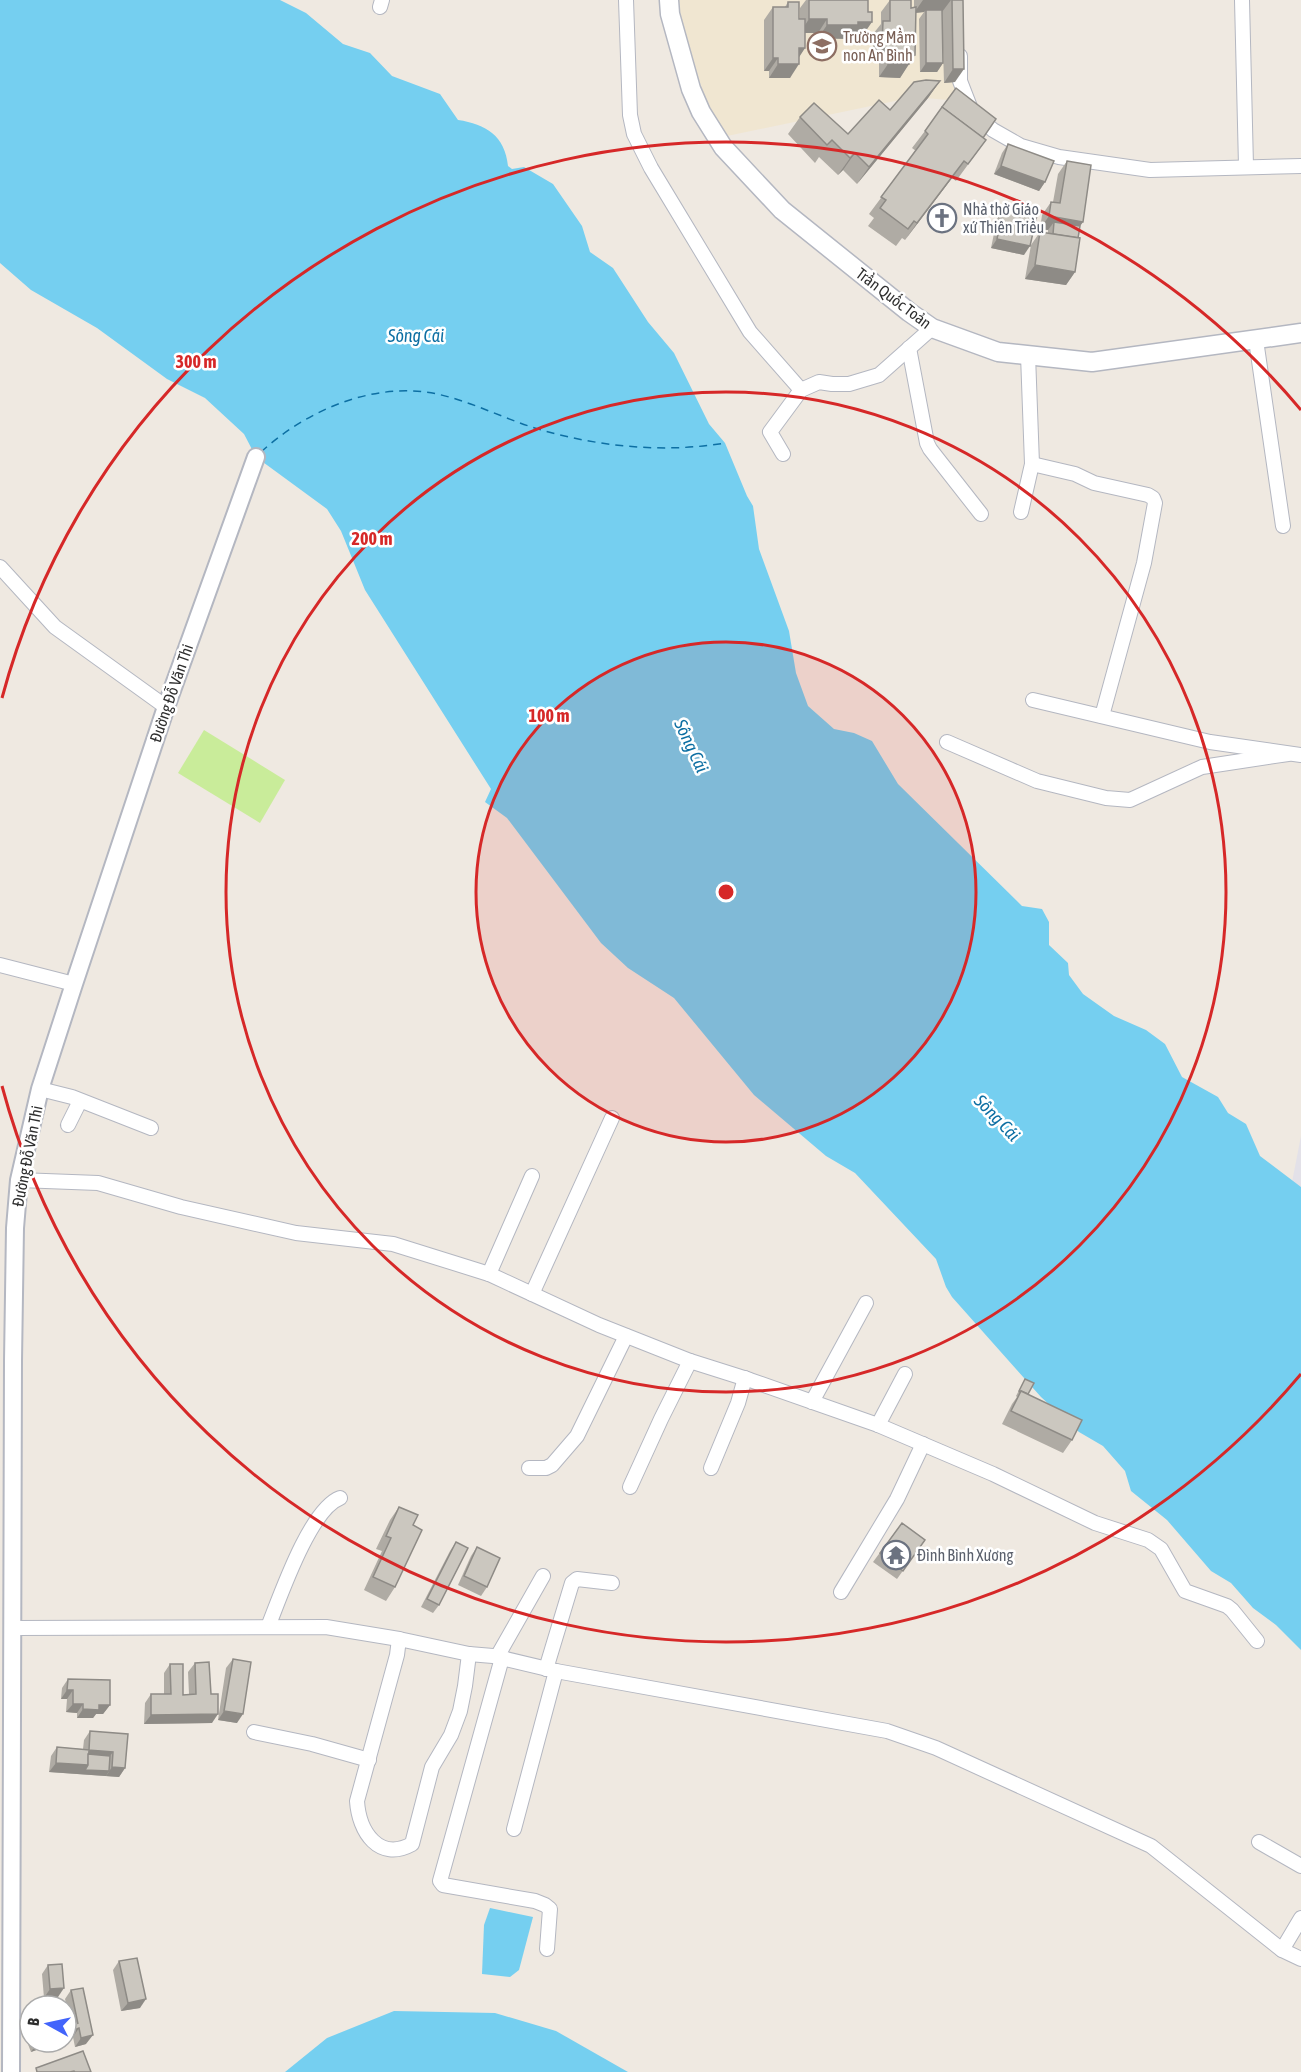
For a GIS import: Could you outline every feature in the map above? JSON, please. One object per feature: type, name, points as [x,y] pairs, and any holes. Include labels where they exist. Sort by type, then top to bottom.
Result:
[{"type":"main road","name":"Trần Quốc Toản","points":[[669,0],[670,14],[691,89],[701,112],[723,147],[782,210],[932,328],[998,352],[1092,362],[1301,333]]},
{"type":"street","points":[[626,0],[630,115],[634,134],[651,168],[750,332],[801,390]]},
{"type":"street","points":[[1242,0],[1246,166]]},
{"type":"street","points":[[960,46],[960,81],[972,112],[993,130],[1021,146],[1059,157],[1150,170],[1301,166]]},
{"type":"street","points":[[783,454],[770,432],[801,390],[819,382],[849,384],[879,375],[932,328]]},
{"type":"street","points":[[1256,340],[1283,526]]},
{"type":"street","points":[[909,348],[927,443],[981,514]]},
{"type":"street","points":[[1021,512],[1032,464],[1028,355]]},
{"type":"street","name":"Đường Đỗ Văn Thi","points":[[11,2072],[7,1672],[14,1628],[7,1596],[7,1475],[15,1228],[19,1180],[40,1089],[74,984],[166,707],[256,457]]},
{"type":"street","points":[[1032,464],[1075,474],[1094,483],[1148,495],[1155,503],[1144,563],[1102,716]]},
{"type":"street","points":[[0,567],[55,627],[166,707]]},
{"type":"street","points":[[1033,700],[1210,741],[1294,754]]},
{"type":"street","points":[[947,742],[1037,781],[1106,798],[1130,800],[1202,767],[1294,754]]},
{"type":"street","points":[[0,965],[74,984]]},
{"type":"street","points":[[40,1089],[80,1101],[151,1128]]},
{"type":"street","points":[[68,1125],[80,1101]]},
{"type":"street","points":[[532,1294],[612,1118]]},
{"type":"street","points":[[489,1274],[532,1176]]},
{"type":"street","points":[[19,1180],[98,1183],[181,1207],[296,1233],[393,1244],[489,1274],[626,1336],[690,1361],[878,1425],[993,1473],[1095,1523],[1148,1539],[1156,1544],[1185,1591],[1227,1606],[1257,1641]]},
{"type":"street","points":[[812,1402],[866,1303]]},
{"type":"street","points":[[529,1468],[546,1468],[552,1465],[577,1436],[626,1336]]},
{"type":"street","points":[[630,1487],[690,1361]]},
{"type":"street","points":[[878,1425],[906,1374]]},
{"type":"street","points":[[711,1468],[738,1403],[744,1378]]},
{"type":"street","points":[[841,1592],[897,1499],[923,1444]]},
{"type":"street","points":[[268,1627],[303,1544],[323,1510],[333,1500],[340,1498]]},
{"type":"street","points":[[543,1576],[499,1658],[440,1881],[443,1885],[535,1901],[545,1905],[550,1909],[547,1949]]},
{"type":"street","points":[[514,1829],[572,1583],[577,1579],[612,1583]]},
{"type":"street","points":[[14,1628],[326,1627],[887,1731],[936,1748],[1151,1846],[1282,1950],[1301,1959]]},
{"type":"street","points":[[399,1639],[397,1655],[357,1801],[358,1812],[366,1834],[372,1842],[382,1847],[402,1849],[412,1844],[432,1767],[451,1735],[465,1686],[469,1654]]},
{"type":"street","points":[[254,1732],[312,1744],[369,1760]]},
{"type":"street","points":[[1258,1842],[1301,1866]]},
{"type":"street","points":[[1282,1950],[1301,1918]]},
{"type":"shaded area","name":"Trường Mầm non An Bình","points":[[679,0],[954,0],[960,99],[914,97],[727,136],[709,108],[699,80],[680,13]]},
{"type":"shaded area","points":[[1301,1136],[1301,1187],[1292,1182]]},
{"type":"green space","points":[[204,730],[285,780],[260,823],[178,773]]},
{"type":"water","name":"Sông Cái","points":[[0,0],[280,0],[306,13],[343,44],[370,53],[392,76],[440,94],[458,120],[485,128],[498,139],[503,147],[508,166],[512,169],[524,167],[553,184],[582,226],[590,252],[613,268],[648,322],[674,353],[709,424],[725,443],[753,506],[759,549],[789,631],[796,673],[808,706],[834,729],[854,733],[872,741],[898,784],[1022,906],[1042,909],[1049,922],[1049,945],[1068,963],[1069,975],[1083,994],[1114,1016],[1146,1030],[1165,1044],[1182,1077],[1218,1097],[1228,1113],[1246,1124],[1260,1156],[1301,1187],[1301,1650],[1276,1625],[1253,1608],[1231,1583],[1211,1571],[1167,1520],[1131,1491],[1125,1471],[1103,1446],[1079,1432],[1041,1397],[952,1297],[936,1259],[855,1173],[826,1156],[754,1095],[674,998],[628,968],[601,943],[507,818],[485,802],[491,789],[365,590],[341,531],[327,509],[256,457],[244,434],[205,398],[167,379],[97,328],[31,290],[0,263]]},
{"type":"water","points":[[490,1908],[533,1917],[519,1970],[510,1977],[482,1974],[484,1925]]},
{"type":"water","points":[[394,2011],[495,2013],[556,2031],[628,2072],[285,2072],[327,2038]]},
{"type":"building","points":[[809,0],[868,0],[868,12],[872,12],[872,22],[858,22],[858,25],[827,25],[827,19],[809,19]]},
{"type":"building","points":[[890,0],[911,0],[911,8],[916,7],[915,55],[909,55],[909,64],[888,64],[888,48],[882,48],[883,21],[890,21]]},
{"type":"building","points":[[952,0],[963,0],[964,69],[953,69]]},
{"type":"building","points":[[788,2],[799,2],[799,19],[805,19],[805,48],[799,48],[799,64],[778,64],[778,58],[773,58],[773,7],[788,7]]},
{"type":"building","points":[[926,10],[942,10],[943,63],[926,63]]},
{"type":"building","points":[[940,81],[869,167],[855,153],[850,158],[832,140],[827,145],[800,117],[814,103],[848,134],[879,100],[890,110],[914,82]]},
{"type":"building","points":[[956,88],[996,119],[983,138],[942,107]]},
{"type":"building","points":[[942,107],[986,140],[968,164],[964,161],[917,223],[914,221],[908,229],[880,208],[886,200],[881,197],[928,134],[925,131]]},
{"type":"building","points":[[1008,144],[1054,161],[1045,182],[1001,166]]},
{"type":"building","points":[[1067,161],[1091,165],[1083,222],[1049,216],[1051,202],[1060,203]]},
{"type":"building","points":[[1003,210],[1037,215],[1030,246],[997,239]]},
{"type":"building","points":[[1054,222],[1080,226],[1078,238],[1053,234]]},
{"type":"building","points":[[1040,232],[1080,238],[1075,272],[1035,265]]},
{"type":"building","points":[[1025,1379],[1034,1383],[1028,1394],[1019,1391]]},
{"type":"building","points":[[1021,1391],[1082,1420],[1072,1440],[1011,1411]]},
{"type":"building","points":[[399,1507],[418,1515],[413,1525],[422,1530],[395,1587],[373,1577],[391,1538],[386,1536]]},
{"type":"building","name":"Đình Bình Xương","points":[[902,1523],[925,1540],[903,1571],[880,1553]]},
{"type":"building","points":[[456,1542],[468,1548],[439,1605],[427,1599]]},
{"type":"building","points":[[477,1547],[500,1558],[487,1587],[464,1576]]},
{"type":"building","points":[[233,1659],[251,1662],[243,1714],[224,1711]]},
{"type":"building","points":[[209,1662],[211,1694],[218,1694],[218,1714],[151,1715],[151,1694],[171,1694],[170,1664],[183,1664],[183,1695],[196,1694],[195,1663]]},
{"type":"building","points":[[68,1679],[110,1680],[110,1705],[99,1705],[99,1710],[83,1709],[83,1704],[73,1704],[73,1690],[67,1690]]},
{"type":"building","points":[[90,1731],[128,1734],[125,1768],[112,1767],[113,1752],[89,1750]]},
{"type":"building","points":[[57,1747],[89,1750],[88,1765],[56,1763]]},
{"type":"building","points":[[88,1754],[110,1756],[109,1771],[85,1770],[88,1765]]},
{"type":"building","points":[[137,1958],[146,1999],[128,2003],[119,1961]]},
{"type":"building","points":[[62,1964],[64,1988],[50,1989],[48,1965]]},
{"type":"building","points":[[83,1988],[93,2035],[81,2038],[78,2028],[78,1994],[72,1994],[71,1990]]},
{"type":"building","points":[[83,2051],[91,2072],[37,2072],[36,2068]]},
{"type":"ferry route","points":[[261,452],[299,423],[343,402],[389,392],[413,391],[451,397],[531,427],[589,441],[658,448],[725,443]]},
{"type":"place","name":"Trường Mầm non An Bình","points":[[822,46]]},
{"type":"place","name":"Nhà thờ Giáo xứ Thiên Triều","points":[[942,218]]},
{"type":"place","name":"Đình Bình Xương","points":[[896,1555]]}]
